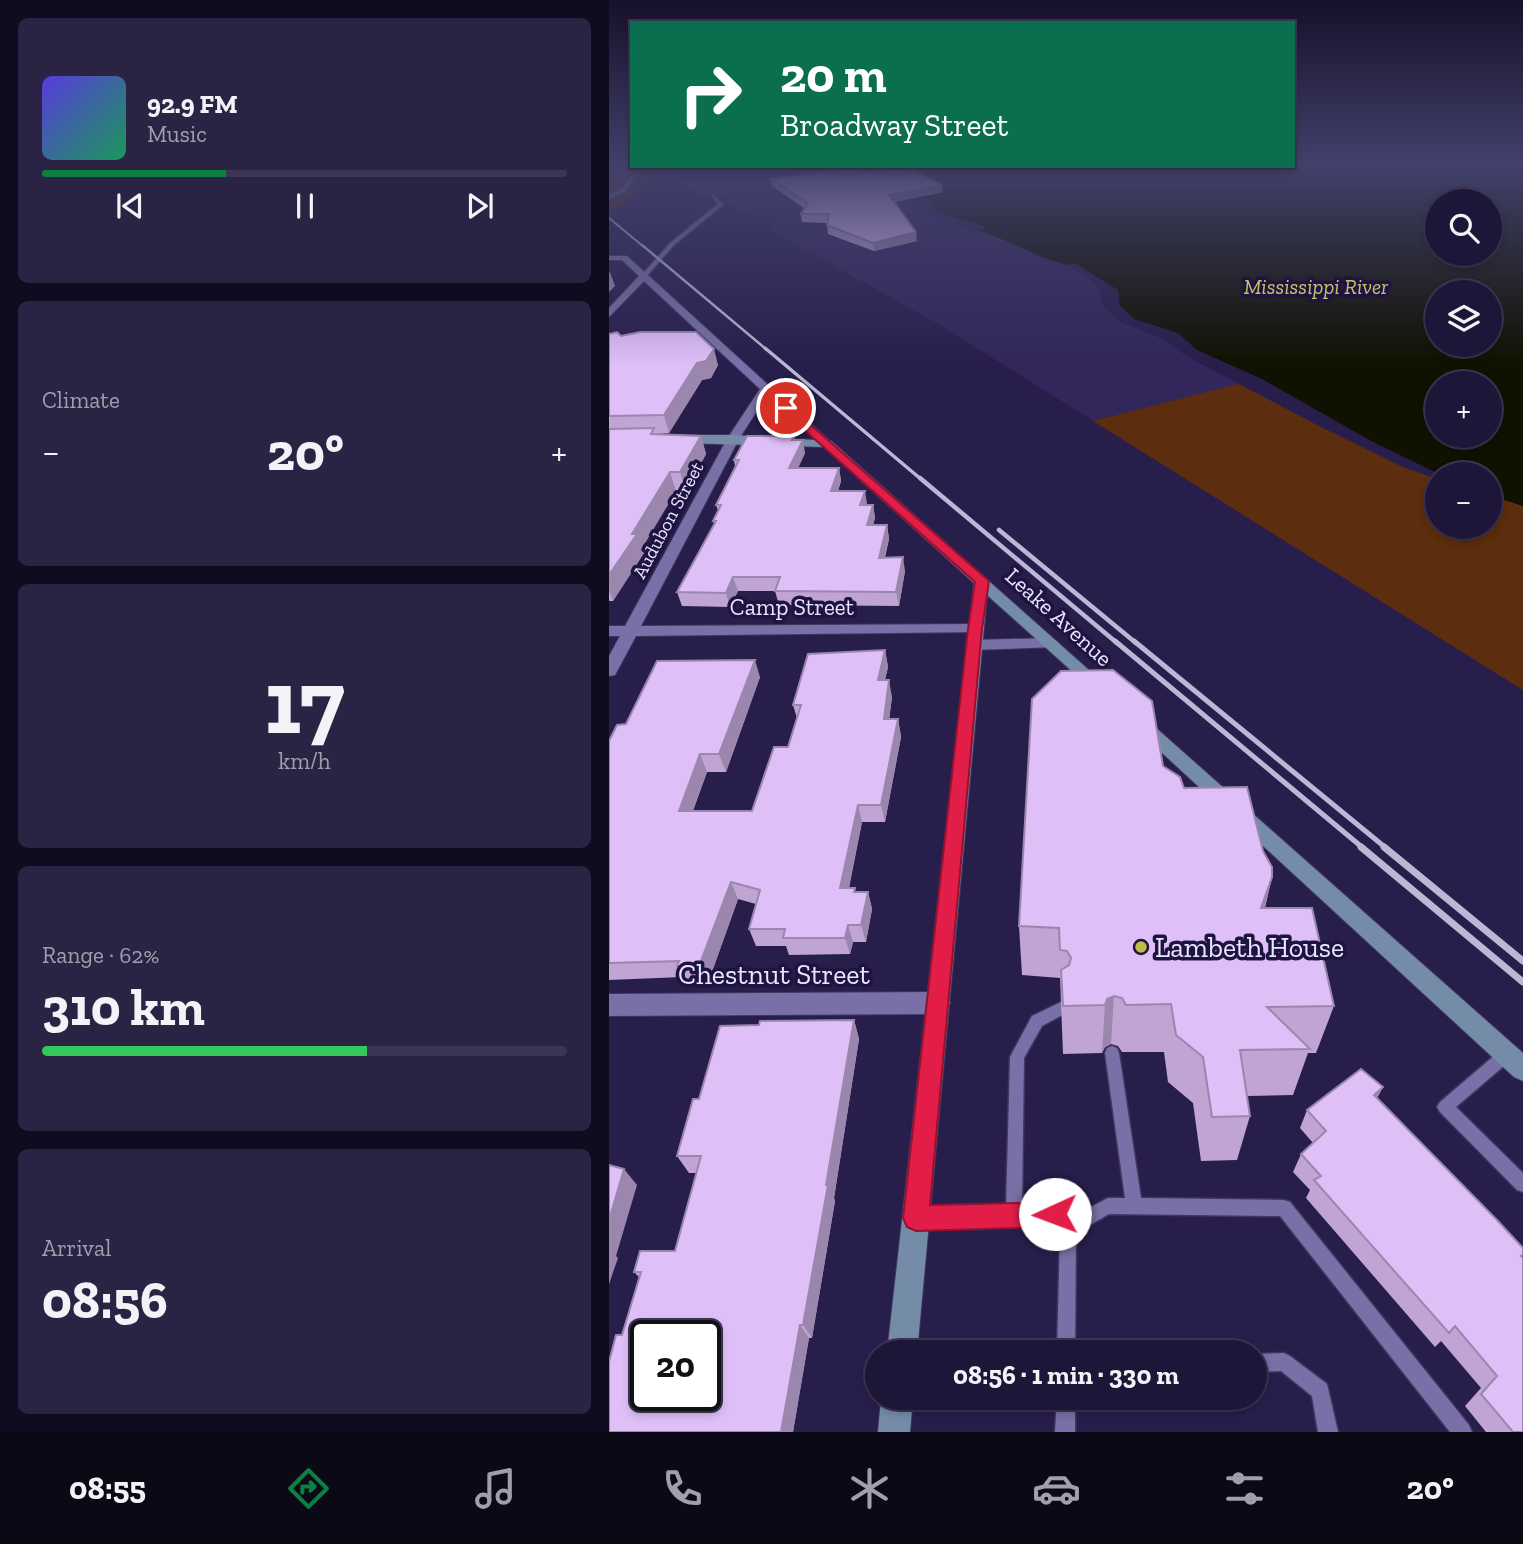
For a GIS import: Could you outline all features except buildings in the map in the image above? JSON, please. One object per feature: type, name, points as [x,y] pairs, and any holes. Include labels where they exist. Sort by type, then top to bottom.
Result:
[{"type":"street","name":"Leake Avenue","points":[[609,258],[624,258],[711,336],[765,390],[1051,642],[1523,1069]]},
{"type":"street","points":[[609,314],[643,277]]},
{"type":"street","points":[[698,336],[711,336]]},
{"type":"street","name":"Audubon Street","points":[[609,671],[733,439],[765,390]]},
{"type":"street","points":[[664,439],[733,439],[827,444]]},
{"type":"street","points":[[903,1340],[974,637],[982,581]]},
{"type":"street","name":"Camp Street","points":[[609,631],[974,637],[1051,642]]},
{"type":"street","name":"Chestnut Street","points":[[609,1004],[938,1003]]},
{"type":"street","points":[[894,1432],[896,1410]]},
{"type":"lane","points":[[643,277],[672,244],[687,232]]},
{"type":"lane","points":[[1014,1216],[1017,1057],[1037,1021],[1061,1008]]},
{"type":"lane","points":[[1112,1052],[1134,1206]]},
{"type":"lane","points":[[1507,1054],[1445,1107],[1523,1184]]},
{"type":"lane","points":[[1068,1228],[1108,1206],[1284,1208],[1462,1432]]},
{"type":"lane","points":[[916,1218],[1055,1214],[1068,1228],[1066,1340]]},
{"type":"lane","points":[[1267,1363],[1284,1362],[1320,1391],[1328,1432]]},
{"type":"lane","points":[[1065,1432],[1066,1410]]},
{"type":"shaded area","points":[[773,232],[985,232],[1091,275],[1165,338],[1242,383],[1425,518],[1425,539],[1502,539],[1502,499],[1523,506],[1523,690],[940,325]]},
{"type":"shaded area","points":[[1242,383],[1425,470],[1425,539],[1502,539],[1502,499],[1523,506],[1523,690],[1093,421]]},
{"type":"water","name":"Mississippi River","points":[[982,232],[1425,232],[1425,266],[1502,266],[1502,232],[1523,232],[1523,506],[1502,499],[1502,462],[1425,462],[1425,468],[1165,338],[1119,321],[1111,302],[1096,279],[1070,265],[1042,257]]},
{"type":"pier","points":[[1075,263],[1118,290],[1120,306],[1134,319],[1178,333],[1197,350],[1262,379],[1371,441],[1425,467],[1425,475],[1405,468],[1321,427],[1190,358],[1160,338],[1117,320],[1102,304],[1100,290],[1089,278],[1068,265]]},
{"type":"railway","points":[[626,232],[644,247]]},
{"type":"railway","points":[[642,245],[767,350]]},
{"type":"railway","points":[[765,348],[922,480]]},
{"type":"railway","points":[[920,478],[1117,643]]},
{"type":"railway","points":[[999,530],[1136,643]]},
{"type":"railway","points":[[1115,641],[1363,848]]},
{"type":"railway","points":[[1134,641],[1386,848]]},
{"type":"railway","points":[[1361,847],[1523,982]]},
{"type":"railway","points":[[1384,847],[1523,961]]},
{"type":"place","name":"Lambeth House","points":[[1141,947]]},
{"type":"route","points":[[786,408],[982,581],[916,1218],[1055,1214]]}]
